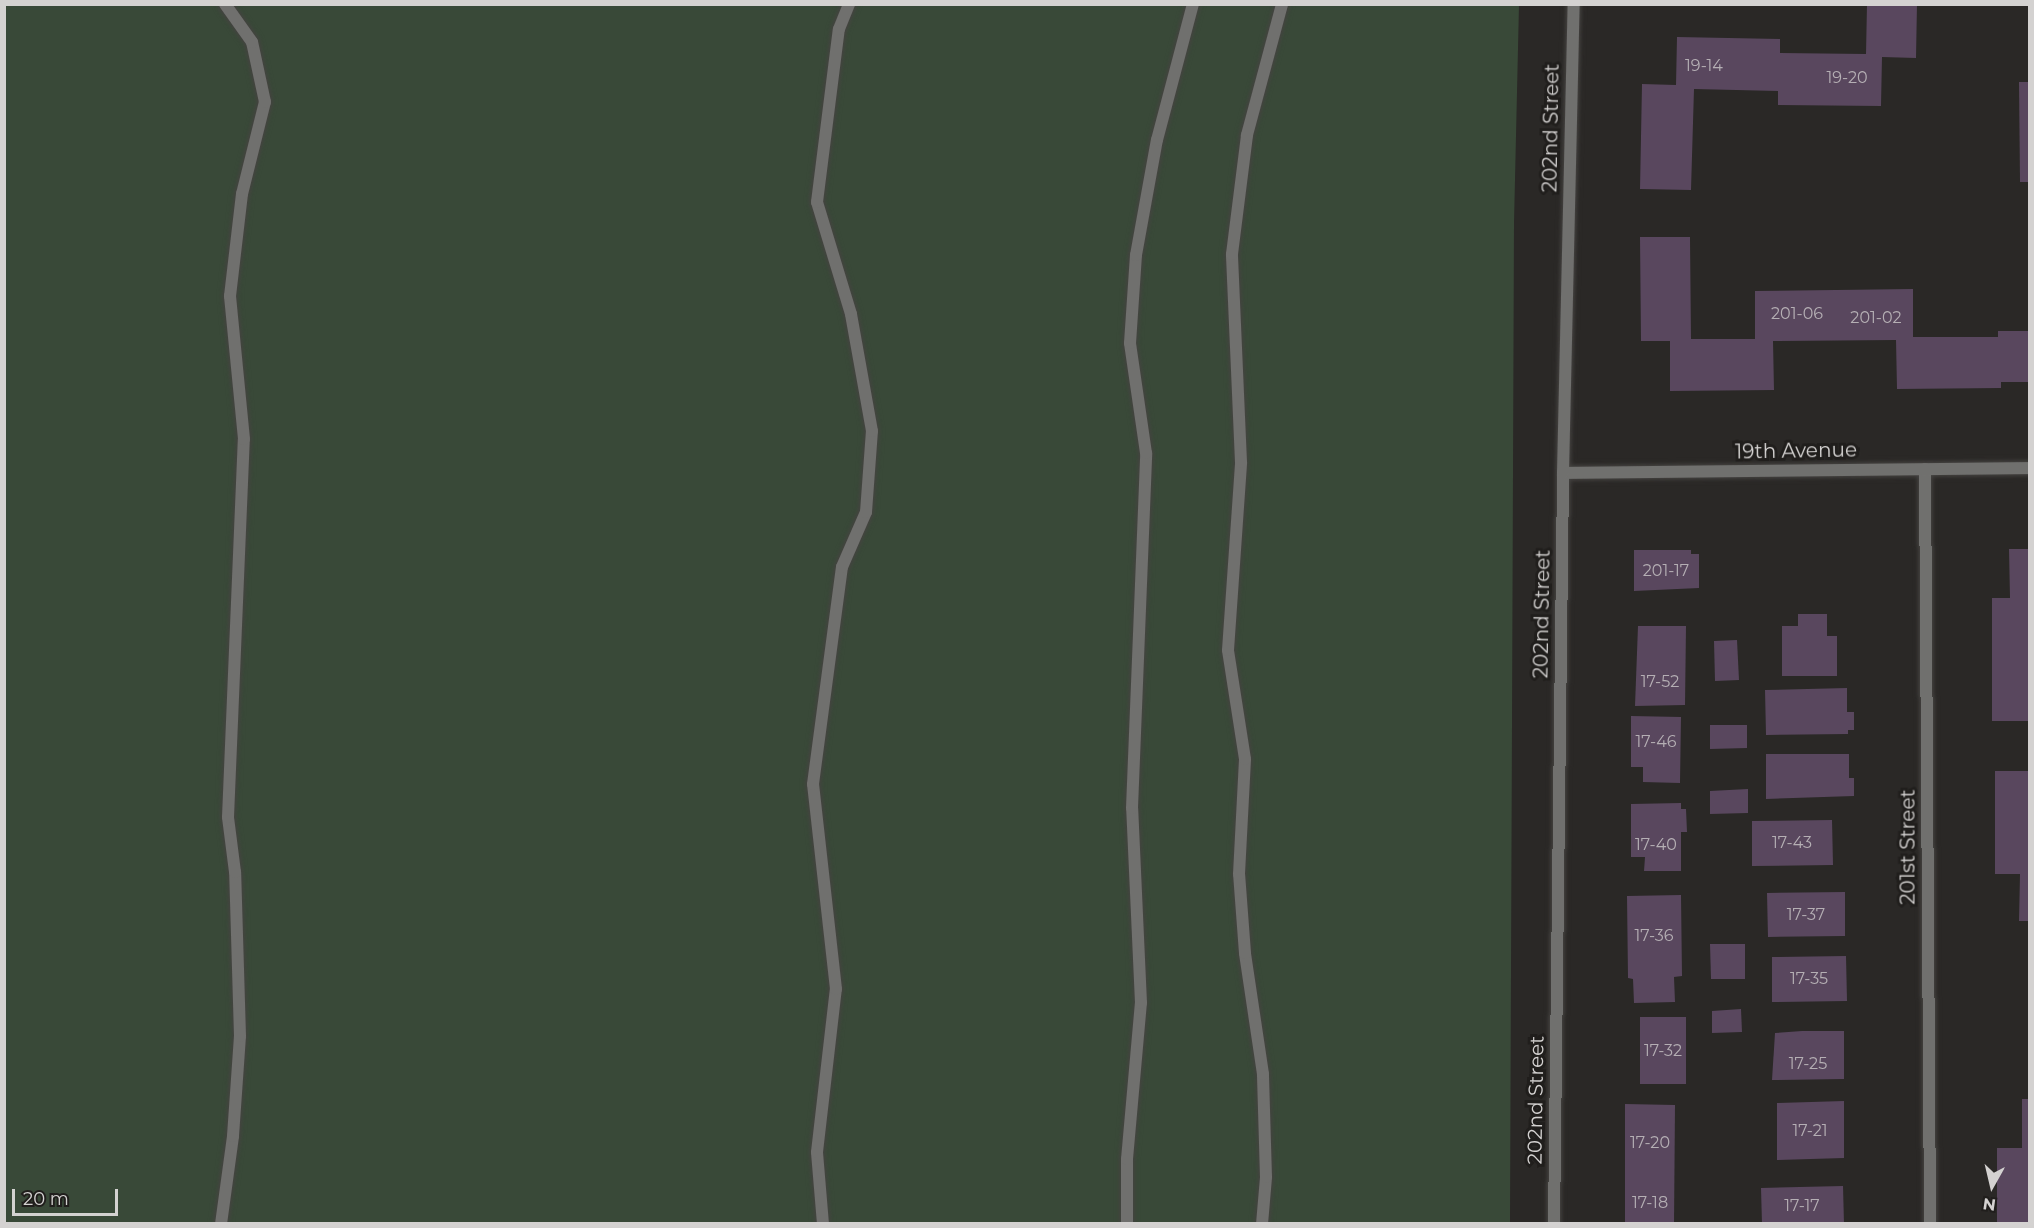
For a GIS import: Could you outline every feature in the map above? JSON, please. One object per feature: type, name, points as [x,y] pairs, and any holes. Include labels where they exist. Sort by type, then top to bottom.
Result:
[{"type":"street","points":[[221,1224],[233,1136],[240,1036],[235,872],[228,817],[244,439],[231,296],[242,194],[265,102],[252,42],[225,4]]},
{"type":"street","points":[[822,1224],[817,1152],[836,988],[813,783],[842,567],[866,512],[873,431],[851,314],[817,202],[839,29],[849,4]]},
{"type":"street","points":[[1127,1224],[1127,1159],[1140,1003],[1132,808],[1146,453],[1130,343],[1137,255],[1157,140],[1193,4]]},
{"type":"street","points":[[1262,1224],[1266,1178],[1263,1074],[1245,953],[1239,874],[1245,759],[1228,650],[1241,462],[1232,254],[1246,135],[1282,4]]},
{"type":"street","name":"202nd Street","points":[[1554,1224],[1563,473],[1574,4]]},
{"type":"street","name":"19th Avenue","points":[[1563,473],[2030,468]]},
{"type":"street","name":"201st Street","points":[[1925,470],[1930,1224]]},
{"type":"green space","points":[[5,5],[1519,5],[1514,223],[1510,1223],[5,1223]]},
{"type":"building","points":[[1867,4],[1917,4],[1916,58],[1882,57],[1881,106],[1778,105],[1778,91],[1694,89],[1691,190],[1640,189],[1642,84],[1676,85],[1677,37],[1780,39],[1780,53],[1866,54]]},
{"type":"building","points":[[2019,82],[2030,82],[2030,182],[2020,182]]},
{"type":"building","points":[[1640,237],[1690,237],[1691,339],[1755,339],[1755,291],[1913,289],[1913,337],[1998,337],[1998,331],[2030,331],[2030,382],[2001,382],[2001,388],[1897,389],[1896,340],[1773,341],[1774,390],[1670,391],[1670,341],[1641,341]]},
{"type":"building","points":[[2009,549],[2030,549],[2030,721],[1992,721],[1992,598],[2010,598]]},
{"type":"building","points":[[1634,550],[1691,550],[1691,554],[1699,554],[1699,588],[1634,591]]},
{"type":"building","points":[[1798,614],[1827,614],[1827,636],[1837,636],[1837,676],[1782,676],[1782,626],[1798,626]]},
{"type":"building","points":[[1638,626],[1686,626],[1685,705],[1635,706]]},
{"type":"building","points":[[1737,640],[1739,680],[1715,681],[1714,641]]},
{"type":"building","points":[[1847,688],[1847,712],[1854,712],[1854,730],[1848,730],[1848,734],[1766,735],[1765,690]]},
{"type":"building","points":[[1631,716],[1681,717],[1680,783],[1643,782],[1643,767],[1631,767]]},
{"type":"building","points":[[1710,725],[1747,725],[1747,748],[1710,749]]},
{"type":"building","points":[[1766,754],[1849,754],[1849,778],[1854,778],[1854,796],[1766,799]]},
{"type":"building","points":[[1995,771],[2030,771],[2030,921],[2019,921],[2020,874],[1995,874]]},
{"type":"building","points":[[1748,789],[1748,813],[1710,814],[1710,791]]},
{"type":"building","points":[[1681,803],[1681,809],[1686,809],[1687,832],[1681,832],[1681,871],[1644,871],[1645,857],[1631,857],[1631,804]]},
{"type":"building","points":[[1832,820],[1833,865],[1752,866],[1752,821]]},
{"type":"building","points":[[1845,892],[1845,936],[1768,937],[1767,893]]},
{"type":"building","points":[[1681,895],[1682,976],[1674,977],[1675,1002],[1634,1003],[1633,979],[1628,978],[1627,896]]},
{"type":"building","points":[[1710,944],[1745,944],[1745,979],[1711,979]]},
{"type":"building","points":[[1846,956],[1847,1001],[1772,1002],[1772,957]]},
{"type":"building","points":[[1741,1009],[1742,1032],[1712,1033],[1712,1011]]},
{"type":"building","points":[[1640,1017],[1686,1017],[1686,1084],[1640,1084]]},
{"type":"building","points":[[1844,1031],[1844,1079],[1772,1080],[1775,1033]]},
{"type":"building","points":[[2022,1099],[2030,1099],[2030,1224],[1997,1224],[1997,1148],[2022,1148]]},
{"type":"building","points":[[1844,1101],[1844,1158],[1777,1160],[1777,1103]]},
{"type":"building","points":[[1625,1104],[1675,1105],[1674,1224],[1625,1224]]},
{"type":"building","points":[[1843,1186],[1844,1224],[1762,1224],[1761,1188]]}]
